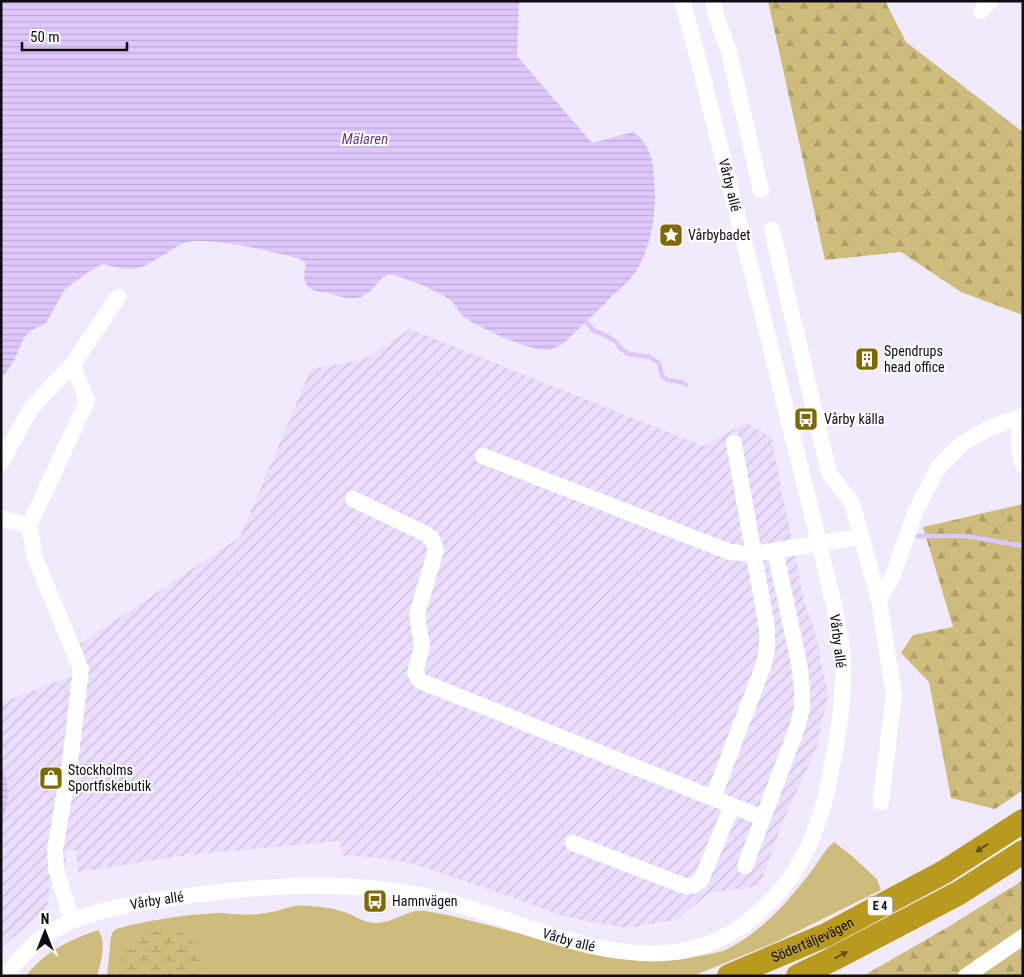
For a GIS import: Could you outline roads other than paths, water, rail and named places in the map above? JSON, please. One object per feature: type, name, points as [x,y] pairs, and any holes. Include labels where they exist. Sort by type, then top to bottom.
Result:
[{"type":"highway","name":"Södertäljevägen","points":[[729,976],[834,930],[944,872],[1023,821]]},
{"type":"highway","name":"Södertäljevägen","points":[[798,976],[959,893],[1023,852]]},
{"type":"street","name":"Vårby allé","points":[[7,976],[16,962],[31,946],[72,920],[122,906],[169,898],[314,885],[367,888],[416,894],[581,942],[635,952],[661,953],[682,951],[708,943],[745,924],[763,909],[788,880],[818,824],[829,782],[842,705],[843,654],[820,544],[682,1]]},
{"type":"street","points":[[714,9],[729,52],[761,190]]},
{"type":"street","points":[[772,230],[829,473],[852,503],[879,600],[894,695],[881,802]]},
{"type":"street","points":[[1,463],[31,408],[73,364],[118,297]]},
{"type":"street","points":[[72,920],[56,869],[55,849],[70,762],[81,669],[35,558],[29,526],[87,401],[73,364]]},
{"type":"street","points":[[879,600],[892,578],[916,510],[938,468],[962,444],[987,429],[1021,416],[1019,450],[1023,464]]},
{"type":"street","points":[[714,798],[764,664],[768,648],[767,628],[734,442]]},
{"type":"street","points":[[483,456],[730,552],[754,554],[860,537]]},
{"type":"street","points":[[353,499],[426,534],[435,544],[435,558],[417,614],[422,646],[415,669],[418,679],[763,818]]},
{"type":"street","points":[[1,518],[29,526]]},
{"type":"street","points":[[745,866],[797,728],[802,709],[803,697],[799,663],[775,551]]},
{"type":"street","points":[[573,843],[685,886],[692,886],[701,880],[732,806]]},
{"type":"street","points":[[966,976],[1021,942]]},
{"type":"water","name":"Mälaren","points":[[1,1],[519,1],[517,56],[592,143],[633,132],[650,152],[653,165],[655,202],[653,225],[647,247],[636,272],[565,342],[555,348],[540,350],[491,332],[463,316],[449,299],[397,276],[389,274],[364,296],[347,298],[310,288],[307,285],[304,274],[306,263],[298,258],[208,241],[184,243],[150,263],[137,268],[131,269],[103,264],[65,289],[46,323],[32,330],[24,337],[15,359],[1,380]]},
{"type":"water","points":[[1,765],[6,779],[8,800],[1,820]]},
{"type":"waterway","points":[[586,322],[594,331],[615,341],[621,349],[629,354],[650,357],[659,363],[662,375],[667,380],[682,382],[686,385]]},
{"type":"waterway","points":[[910,536],[966,536],[1023,546]]},
{"type":"place","name":"Vårbybadet","points":[[671,235]]},
{"type":"place","name":"Spendrups head office","points":[[867,359]]},
{"type":"place","name":"Vårby källa","points":[[806,419]]},
{"type":"place","name":"Stockholms Sportfiskebutik","points":[[51,778]]},
{"type":"place","name":"Hamnvägen","points":[[375,901]]}]
